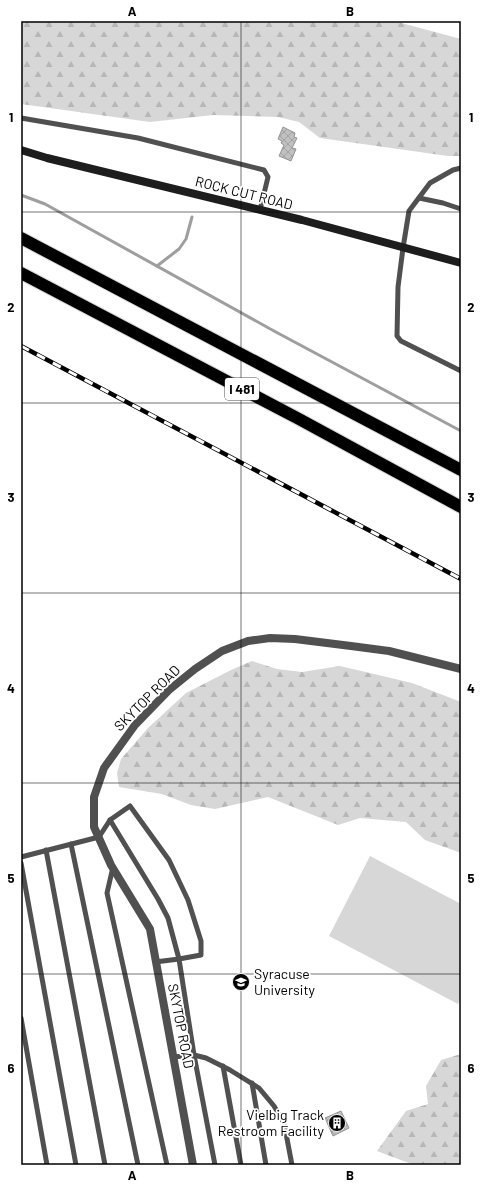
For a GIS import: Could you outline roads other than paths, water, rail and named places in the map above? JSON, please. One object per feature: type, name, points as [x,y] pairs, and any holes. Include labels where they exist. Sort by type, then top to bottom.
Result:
[{"type":"highway","name":"I 481","points":[[21,238],[461,470]]},
{"type":"highway","name":"I 481","points":[[21,273],[292,415],[461,507]]},
{"type":"street","name":"ROCK CUT ROAD","points":[[21,150],[47,158],[260,210],[461,263]]},
{"type":"street","name":"SKYTOP ROAD","points":[[193,1165],[150,928],[113,867],[94,827],[94,797],[104,768],[135,725],[169,690],[195,669],[222,651],[248,641],[259,639],[295,639],[389,651],[461,669]]},
{"type":"lane","points":[[21,118],[138,138],[264,170],[268,177],[260,210]]},
{"type":"lane","points":[[461,168],[453,170],[430,183],[409,211],[398,287],[397,336],[401,341],[461,371]]},
{"type":"lane","points":[[419,198],[443,203],[461,209]]},
{"type":"lane","points":[[21,857],[98,837],[110,820],[130,806],[168,860],[185,893],[201,941],[200,955],[156,962]]},
{"type":"lane","points":[[110,820],[168,918],[179,959],[194,1055],[215,1165]]},
{"type":"lane","points":[[71,844],[138,1165]]},
{"type":"lane","points":[[46,850],[105,1165]]},
{"type":"lane","points":[[21,863],[76,1165]]},
{"type":"lane","points":[[113,867],[107,893],[167,1165]]},
{"type":"lane","points":[[21,1018],[47,1165]]},
{"type":"lane","points":[[173,1057],[194,1055],[206,1058],[223,1066],[259,1088],[274,1106],[284,1122],[292,1165]]},
{"type":"lane","points":[[223,1066],[241,1165]]},
{"type":"lane","points":[[252,1083],[266,1165]]},
{"type":"waterway","points":[[21,195],[45,204],[274,331],[461,431]]},
{"type":"waterway","points":[[157,266],[179,249],[186,239],[192,217]]},
{"type":"railway","points":[[21,346],[461,579]]},
{"type":"place","name":"Syracuse University","points":[[241,982]]},
{"type":"place","name":"Vielbig Track Restroom Facility","points":[[337,1123]]}]
